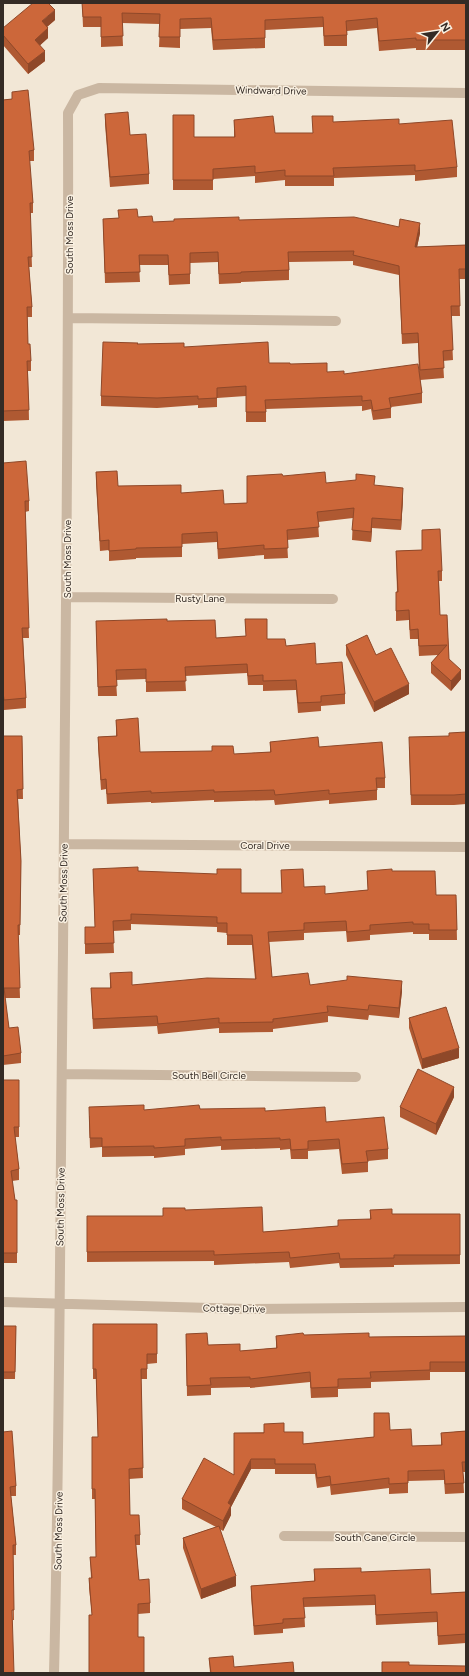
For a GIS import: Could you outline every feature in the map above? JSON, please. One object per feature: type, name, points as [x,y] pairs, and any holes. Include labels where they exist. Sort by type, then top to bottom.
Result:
[{"type":"street","name":"Windward Drive","points":[[78,95],[99,88],[466,93]]},
{"type":"street","name":"South Moss Drive","points":[[54,1673],[59,1483],[59,1304],[67,597],[69,318],[68,113],[78,95]]},
{"type":"street","points":[[69,318],[336,321]]},
{"type":"street","name":"Rusty Lane","points":[[67,597],[332,599]]},
{"type":"street","name":"Coral Drive","points":[[64,844],[466,847]]},
{"type":"street","name":"South Bell Circle","points":[[62,1074],[356,1076]]},
{"type":"street","name":"Cottage Drive","points":[[3,1302],[246,1309],[466,1307]]},
{"type":"street","name":"South Cane Circle","points":[[284,1536],[466,1537]]},
{"type":"building","points":[[33,3],[48,3],[55,10],[42,21],[48,28],[35,40],[45,51],[28,64],[3,35],[3,28]]},
{"type":"building","points":[[82,3],[466,3],[466,40],[416,40],[416,38],[379,41],[377,18],[346,21],[347,35],[324,36],[323,17],[265,20],[265,38],[213,40],[211,18],[180,19],[180,37],[159,37],[160,14],[122,13],[123,36],[101,37],[101,17],[83,17]]},
{"type":"building","points":[[28,90],[34,150],[29,151],[33,203],[30,203],[32,257],[28,257],[32,307],[27,307],[28,344],[30,344],[31,361],[27,361],[29,410],[3,411],[3,100],[12,99],[12,92]]},
{"type":"building","points":[[128,112],[130,135],[146,134],[149,174],[110,177],[105,114]]},
{"type":"building","points":[[173,115],[194,115],[194,137],[235,137],[234,120],[273,116],[275,133],[313,133],[312,116],[333,116],[333,122],[399,119],[399,124],[452,120],[457,167],[415,171],[415,165],[333,168],[334,176],[285,176],[285,170],[255,173],[255,166],[213,169],[213,180],[173,180]]},
{"type":"building","points":[[137,209],[138,217],[152,216],[153,222],[174,221],[174,219],[239,217],[239,220],[354,217],[399,227],[400,219],[420,223],[415,247],[466,245],[466,269],[459,269],[460,306],[451,306],[453,350],[443,351],[444,368],[420,370],[418,333],[402,334],[399,266],[353,255],[354,251],[288,252],[289,270],[219,274],[218,252],[190,253],[190,274],[169,275],[168,255],[139,255],[140,272],[105,273],[103,219],[119,218],[118,210]]},
{"type":"building","points":[[103,342],[138,343],[137,344],[184,343],[184,347],[268,342],[269,363],[327,363],[327,372],[344,371],[344,374],[418,364],[422,393],[389,398],[391,408],[373,411],[371,400],[362,401],[362,396],[265,400],[266,412],[246,412],[246,386],[217,388],[217,398],[198,399],[198,396],[157,398],[101,396]]},
{"type":"building","points":[[26,461],[29,501],[25,501],[29,628],[22,628],[26,698],[4,700],[3,463]]},
{"type":"building","points":[[117,471],[118,486],[181,485],[181,493],[223,490],[224,504],[247,503],[247,476],[282,474],[283,476],[325,472],[326,483],[356,480],[356,474],[375,476],[374,485],[403,488],[401,520],[372,518],[371,532],[352,530],[354,508],[317,512],[319,527],[287,530],[288,548],[264,549],[264,545],[218,549],[217,532],[182,534],[182,547],[136,548],[109,551],[109,540],[100,541],[96,472]]},
{"type":"building","points":[[440,529],[442,571],[438,571],[440,615],[447,615],[449,659],[461,670],[451,681],[431,663],[447,645],[419,646],[418,629],[410,630],[409,610],[396,611],[396,592],[398,592],[396,551],[422,550],[422,530]]},
{"type":"building","points":[[167,619],[167,621],[215,620],[216,638],[246,636],[245,619],[267,619],[267,639],[285,639],[286,646],[315,643],[316,664],[342,662],[345,694],[321,696],[321,702],[298,703],[296,680],[263,681],[263,675],[248,676],[247,664],[185,667],[186,681],[146,682],[146,669],[116,670],[117,686],[98,687],[96,621]]},
{"type":"building","points":[[367,635],[376,655],[391,648],[409,684],[374,702],[346,645]]},
{"type":"building","points":[[138,718],[140,752],[212,751],[212,746],[233,746],[234,754],[271,752],[270,742],[318,737],[319,747],[382,742],[385,778],[376,778],[377,790],[329,794],[329,790],[275,795],[274,790],[214,792],[214,790],[151,793],[151,791],[107,794],[106,779],[101,780],[98,737],[117,736],[116,720]]},
{"type":"building","points":[[466,732],[466,794],[411,795],[409,737],[449,736],[449,733]]},
{"type":"building","points":[[3,736],[22,736],[23,789],[17,790],[21,861],[20,925],[18,925],[20,988],[4,988],[9,1028],[18,1027],[21,1053],[3,1056]]},
{"type":"building","points":[[138,867],[138,871],[217,874],[217,869],[241,869],[241,893],[282,893],[281,870],[303,869],[304,887],[325,886],[325,894],[368,890],[367,871],[392,869],[392,871],[435,871],[436,895],[456,895],[457,930],[429,930],[429,924],[413,924],[413,922],[370,925],[370,930],[347,932],[346,921],[304,923],[304,930],[268,932],[272,977],[308,973],[310,985],[347,980],[347,976],[402,981],[399,1008],[369,1005],[368,1010],[327,1006],[328,1012],[273,1019],[273,1022],[219,1023],[219,1018],[158,1024],[157,1016],[93,1019],[91,988],[111,988],[110,973],[132,972],[132,985],[207,978],[256,979],[252,935],[227,935],[227,923],[217,923],[217,917],[131,914],[131,920],[113,921],[114,943],[85,944],[85,927],[95,927],[93,869]]},
{"type":"building","points":[[446,1007],[459,1048],[422,1059],[409,1018]]},
{"type":"building","points":[[418,1069],[454,1087],[436,1124],[400,1107]]},
{"type":"building","points":[[3,1080],[19,1080],[19,1127],[14,1127],[19,1169],[11,1171],[15,1200],[17,1200],[17,1253],[3,1253]]},
{"type":"building","points":[[144,1105],[144,1110],[199,1105],[200,1109],[265,1108],[265,1111],[325,1107],[326,1122],[384,1117],[388,1149],[366,1151],[368,1162],[342,1164],[339,1139],[308,1141],[308,1149],[291,1150],[290,1139],[280,1140],[280,1138],[221,1140],[221,1137],[185,1139],[185,1146],[154,1148],[154,1146],[102,1147],[102,1138],[90,1138],[89,1107]]},
{"type":"building","points":[[262,1207],[263,1232],[338,1226],[338,1220],[371,1219],[370,1210],[392,1209],[392,1214],[460,1214],[460,1255],[394,1255],[394,1258],[340,1259],[339,1253],[290,1258],[289,1252],[214,1255],[214,1251],[87,1252],[87,1216],[163,1216],[163,1208],[185,1208],[185,1210]]},
{"type":"building","points":[[93,1324],[157,1324],[157,1354],[147,1354],[147,1369],[141,1369],[143,1468],[129,1469],[130,1515],[139,1515],[140,1535],[135,1535],[139,1580],[149,1579],[150,1603],[138,1604],[138,1637],[144,1637],[144,1673],[89,1673],[89,1615],[92,1615],[89,1578],[92,1578],[90,1557],[96,1557],[95,1489],[92,1489],[92,1437],[98,1437],[96,1369],[93,1369]]},
{"type":"building","points":[[3,1326],[16,1326],[15,1372],[3,1372]]},
{"type":"building","points":[[207,1333],[208,1345],[240,1344],[240,1351],[277,1348],[276,1336],[303,1333],[304,1335],[369,1333],[369,1337],[466,1336],[466,1362],[430,1362],[430,1370],[370,1372],[371,1378],[338,1379],[338,1387],[311,1388],[310,1372],[250,1379],[250,1377],[210,1378],[211,1385],[187,1386],[186,1334]]},
{"type":"building","points":[[374,1413],[389,1413],[390,1430],[411,1429],[412,1446],[442,1445],[441,1433],[466,1431],[466,1462],[462,1462],[464,1483],[445,1484],[444,1470],[408,1471],[408,1483],[389,1484],[389,1478],[331,1485],[330,1476],[317,1478],[315,1464],[275,1464],[275,1459],[251,1459],[228,1503],[231,1505],[223,1521],[182,1499],[204,1458],[234,1475],[234,1433],[264,1433],[264,1424],[284,1423],[284,1432],[303,1432],[303,1444],[374,1437]]},
{"type":"building","points":[[12,1431],[16,1486],[10,1487],[16,1545],[13,1545],[14,1610],[12,1610],[14,1673],[3,1673],[3,1432]]},
{"type":"building","points":[[219,1526],[236,1576],[201,1589],[183,1538]]},
{"type":"building","points":[[361,1568],[361,1572],[430,1569],[431,1594],[466,1592],[466,1634],[438,1636],[437,1612],[376,1615],[375,1595],[303,1598],[305,1618],[283,1619],[283,1623],[254,1626],[251,1586],[315,1581],[314,1569]]},
{"type":"building","points":[[233,1656],[234,1667],[293,1662],[294,1673],[211,1673],[209,1658]]},
{"type":"building","points":[[382,1662],[409,1662],[409,1665],[466,1666],[466,1673],[382,1673]]}]
